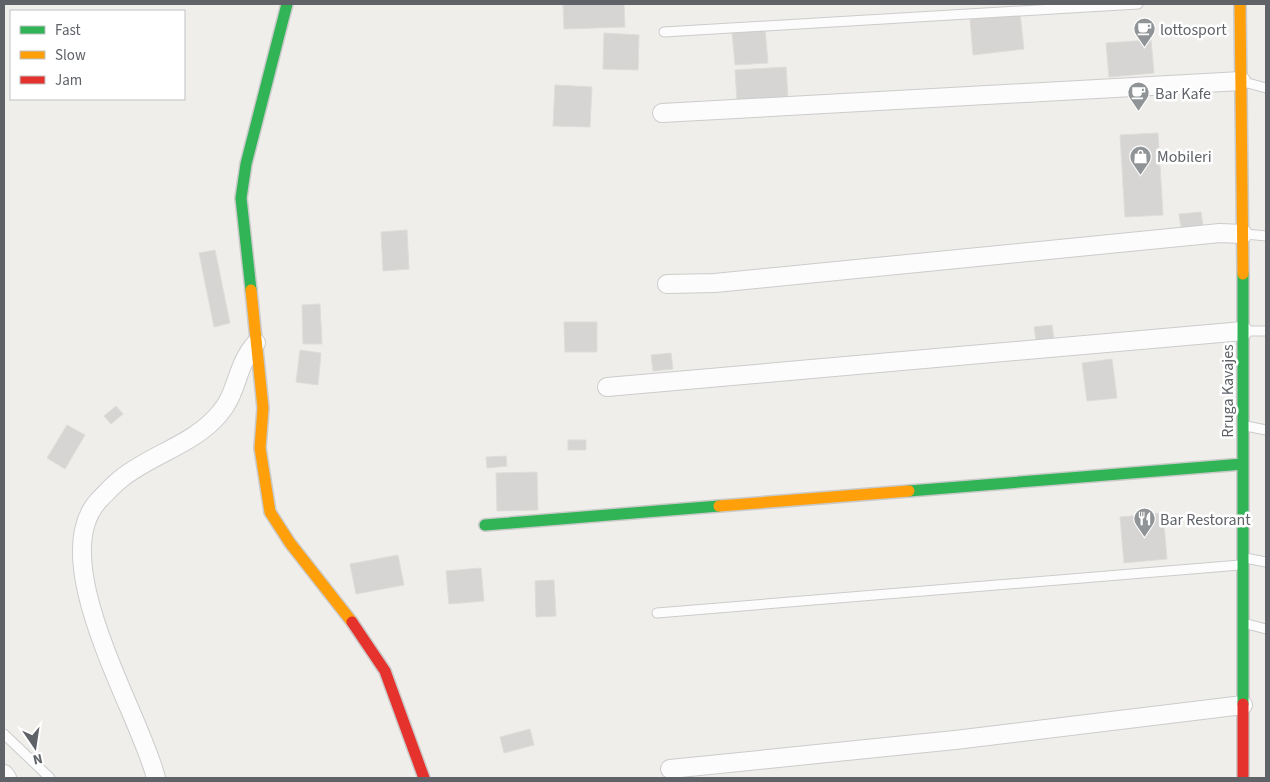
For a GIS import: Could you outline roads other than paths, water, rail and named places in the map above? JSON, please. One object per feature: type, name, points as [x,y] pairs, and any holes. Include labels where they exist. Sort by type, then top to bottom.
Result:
[{"type":"street","points":[[287,4],[246,164],[241,198],[263,408],[260,448],[263,478],[270,512],[290,543],[365,638],[385,671],[424,778]]},
{"type":"street","name":"Rruga Kavajes","points":[[1240,4],[1243,234],[1243,778]]},
{"type":"street","points":[[662,113],[1241,81]]},
{"type":"street","points":[[667,284],[715,283],[1220,233],[1243,234]]},
{"type":"street","points":[[607,388],[1243,331]]},
{"type":"street","points":[[156,778],[96,623],[85,582],[82,550],[87,522],[98,500],[122,477],[199,432],[220,414],[230,397],[245,356],[256,343]]},
{"type":"street","points":[[485,525],[1243,464]]},
{"type":"street","points":[[670,769],[955,740],[1242,704]]},
{"type":"street","points":[[4,774],[7,778]]},
{"type":"lane","points":[[664,32],[1138,4]]},
{"type":"lane","points":[[1241,81],[1266,88]]},
{"type":"lane","points":[[1243,234],[1266,236]]},
{"type":"lane","points":[[1243,331],[1266,331]]},
{"type":"lane","points":[[1243,425],[1266,430]]},
{"type":"lane","points":[[657,613],[1243,561],[1266,562]]},
{"type":"lane","points":[[1242,623],[1266,629]]},
{"type":"lane","points":[[4,734],[50,778]]},
{"type":"place","name":"lottosport","points":[[1144,48]]},
{"type":"place","name":"Bar Kafe","points":[[1139,112]]},
{"type":"place","name":"Mobileri","points":[[1141,175]]},
{"type":"place","name":"Bar Restorant","points":[[1144,538]]}]
